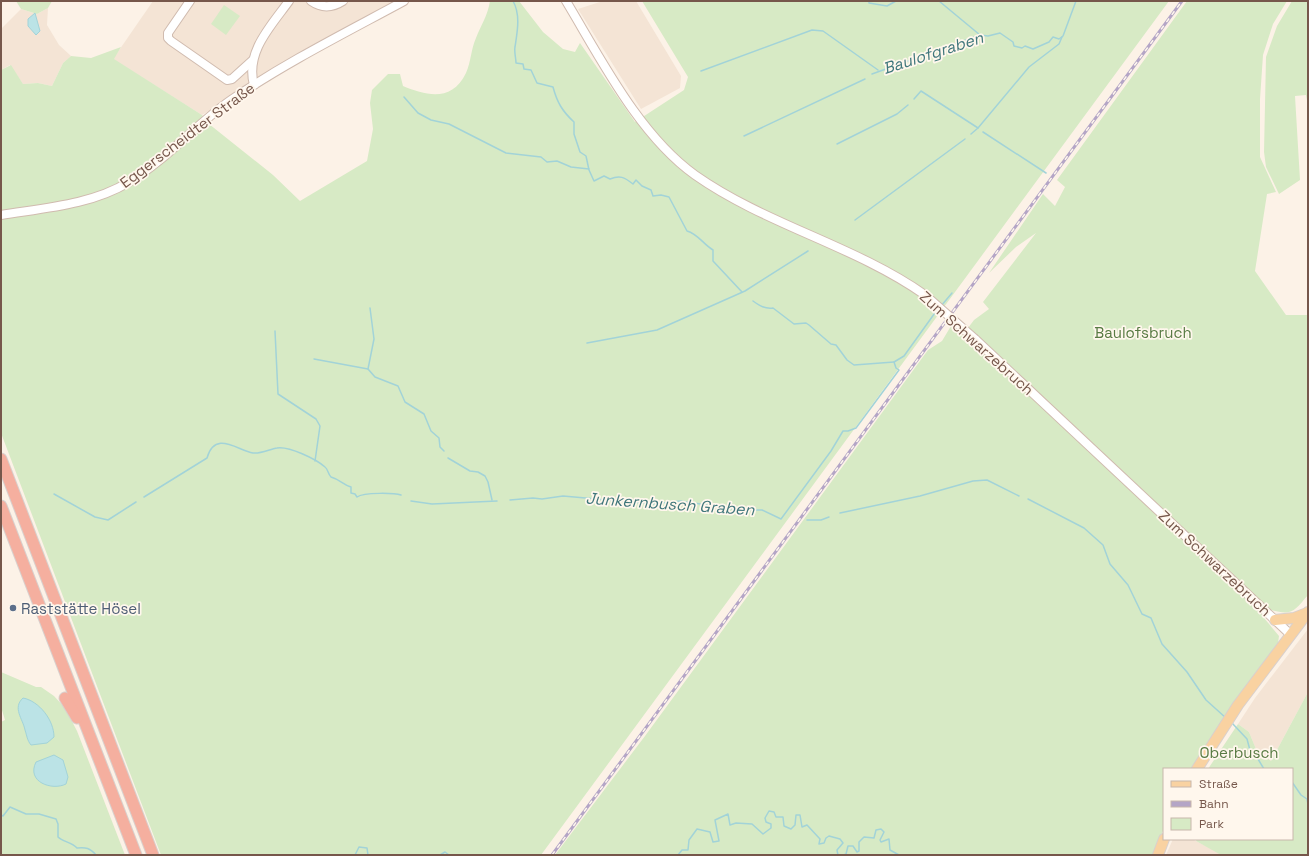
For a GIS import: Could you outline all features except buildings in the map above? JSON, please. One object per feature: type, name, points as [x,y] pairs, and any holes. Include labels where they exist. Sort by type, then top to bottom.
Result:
[{"type":"highway","points":[[1,459],[153,855]]},
{"type":"highway","points":[[1,506],[136,855]]},
{"type":"highway","points":[[65,698],[90,739]]},
{"type":"main road","points":[[1275,620],[1294,618],[1307,612]]},
{"type":"main road","points":[[1198,768],[1238,705],[1307,612]]},
{"type":"main road","points":[[1158,855],[1164,840]]},
{"type":"street","points":[[190,1],[168,33],[168,38],[170,41],[227,80],[232,79],[253,60]]},
{"type":"street","points":[[257,83],[251,72],[257,47],[289,1]]},
{"type":"street","points":[[311,1],[318,6],[332,6],[343,1]]},
{"type":"street","name":"Eggerscheidter Straße","points":[[1,215],[77,202],[98,196],[123,185],[152,165],[216,111],[257,83],[404,1]]},
{"type":"street","name":"Zum Schwarzebruch","points":[[566,1],[636,114],[673,157],[694,174],[734,199],[884,270],[925,295],[975,339],[1291,635]]},
{"type":"shaded area","points":[[153,1],[398,1],[202,115],[113,59]]},
{"type":"shaded area","points":[[603,1],[636,1],[681,76],[680,88],[641,109],[578,9]]},
{"type":"shaded area","points":[[48,8],[47,25],[59,45],[71,56],[63,63],[52,86],[38,83],[23,84],[10,65],[1,70],[1,29],[21,9],[37,14]]},
{"type":"shaded area","points":[[1308,629],[1308,692],[1271,761],[1256,749],[1249,732],[1238,724],[1255,698]]},
{"type":"shaded area","points":[[1173,840],[1194,840],[1221,854],[1166,855]]},
{"type":"green space","points":[[16,1],[52,1],[48,8],[37,14],[21,9]]},
{"type":"green space","points":[[490,1],[519,1],[543,32],[563,49],[575,52],[580,43],[635,122],[684,90],[688,77],[642,1],[1169,1],[541,855],[161,855],[1,433],[1,70],[11,65],[23,84],[38,83],[52,86],[63,63],[71,56],[91,58],[121,47],[114,59],[202,115],[209,124],[273,175],[300,201],[367,161],[373,129],[370,103],[372,90],[388,74],[400,74],[403,86],[412,90],[430,94],[438,94],[454,89],[468,69],[474,42],[486,15]]},
{"type":"green space","name":"Baulofsbruch","points":[[1187,1],[1287,1],[1273,24],[1263,55],[1260,99],[1260,157],[1276,192],[1267,194],[1255,271],[1286,315],[1308,315],[1308,595],[1292,611],[1278,612],[1271,610],[1264,618],[1279,636],[1278,643],[1231,708],[1194,768],[1163,768],[1163,831],[1154,855],[555,855],[645,736],[928,350],[942,341],[951,326],[962,336],[974,320],[989,309],[983,302],[1036,233],[1016,247],[989,273],[1043,194],[1055,206],[1065,187],[1057,180]]},
{"type":"green space","points":[[1292,1],[1308,1],[1308,106],[1306,95],[1295,96],[1300,180],[1279,194],[1266,167],[1264,152],[1266,57],[1277,26]]},
{"type":"green space","points":[[224,5],[240,16],[226,35],[211,24]]},
{"type":"green space","points":[[1,672],[36,687],[41,687],[54,696],[65,708],[77,731],[125,855],[1,855],[1,722],[5,720],[1,707]]},
{"type":"green space","name":"Oberbusch","points":[[1308,692],[1308,855],[1221,855],[1196,841],[1293,840],[1293,768],[1209,768],[1238,724],[1249,732],[1256,749],[1271,761]]},
{"type":"water","points":[[35,13],[40,31],[36,35],[28,26],[28,19]]},
{"type":"water","points":[[23,698],[40,707],[48,718],[54,737],[47,743],[31,745],[27,738],[18,710],[18,706]]},
{"type":"water","points":[[54,755],[63,760],[68,777],[66,784],[60,786],[42,783],[37,780],[34,775],[36,762]]},
{"type":"waterway","points":[[513,1],[518,18],[515,49],[516,63],[523,64],[524,69],[531,70],[537,83],[553,87],[560,106],[574,122],[574,134],[580,152],[586,156],[589,170],[594,181],[604,176],[610,179],[622,177],[633,184],[636,180],[642,186],[651,190],[653,196],[661,195],[669,197],[687,231],[694,234],[713,250],[713,261],[742,292]]},
{"type":"waterway","points":[[869,1],[869,3],[887,6],[896,1]]},
{"type":"waterway","points":[[939,1],[980,35]]},
{"type":"waterway","name":"Baulofgraben","points":[[872,74],[980,35],[988,36],[1000,33],[1013,42],[1014,46],[1022,48],[1025,46],[1033,49],[1049,42],[1053,37],[1059,39],[1063,36],[1076,1]]},
{"type":"waterway","points":[[701,71],[812,30],[823,31],[878,70]]},
{"type":"waterway","points":[[971,134],[978,128],[1029,67],[1059,44],[1062,37]]},
{"type":"waterway","points":[[744,136],[865,79]]},
{"type":"waterway","points":[[914,99],[921,91],[978,128]]},
{"type":"waterway","points":[[404,97],[418,113],[431,120],[449,124],[506,153],[541,157],[547,162],[557,161],[571,167],[589,169]]},
{"type":"waterway","points":[[837,144],[897,114],[908,105]]},
{"type":"waterway","points":[[983,132],[1046,173]]},
{"type":"waterway","points":[[855,220],[965,139]]},
{"type":"waterway","points":[[587,343],[657,330],[745,291],[808,251]]},
{"type":"waterway","points":[[941,306],[952,293]]},
{"type":"waterway","points":[[753,301],[763,307],[773,308],[794,324],[806,323],[831,344],[836,345],[847,360],[854,365],[894,362]]},
{"type":"waterway","points":[[368,369],[374,339],[370,308]]},
{"type":"waterway","name":"Junkernbusch Graben","points":[[510,500],[533,498],[542,499],[563,496],[653,504],[680,501],[741,510],[762,510],[781,519],[831,451],[843,431],[856,428],[899,370],[896,368],[894,362],[904,356],[937,310]]},
{"type":"waterway","points":[[275,331],[278,394],[316,419],[320,426],[315,461]]},
{"type":"waterway","points":[[314,359],[368,369],[375,377],[398,386],[405,402],[424,414],[431,431],[439,438],[440,447],[444,451]]},
{"type":"waterway","name":"Junkernbusch Graben","points":[[144,497],[207,458],[215,445],[221,443],[253,453],[282,448],[302,454],[325,467],[331,477],[351,487],[351,493],[355,494],[357,497],[366,494],[386,493],[401,495]]},
{"type":"waterway","points":[[448,458],[470,471],[478,472],[485,476],[492,500]]},
{"type":"waterway","name":"Junkernbusch Graben","points":[[840,513],[920,496],[973,481],[987,480],[1019,496]]},
{"type":"waterway","name":"Junkernbusch Graben","points":[[54,494],[95,517],[108,520],[136,502]]},
{"type":"waterway","points":[[1028,499],[1084,528],[1103,545],[1110,564],[1128,585],[1142,614],[1151,618],[1162,644],[1187,672],[1206,700],[1226,718]]},
{"type":"waterway","name":"Junkernbusch Graben","points":[[411,501],[432,504],[497,501]]},
{"type":"waterway","name":"Junkernbusch Graben","points":[[807,520],[821,520],[829,517]]},
{"type":"waterway","points":[[1232,723],[1247,739],[1251,754],[1258,759],[1263,768]]},
{"type":"waterway","points":[[1293,783],[1301,795],[1307,799],[1308,804]]},
{"type":"waterway","points":[[1,815],[3,816],[10,807],[26,814],[39,814],[56,819],[58,824],[58,837],[73,844],[77,848],[90,849],[96,855]]},
{"type":"waterway","points":[[678,855],[682,850],[688,850],[689,840],[697,829],[710,832],[713,842],[719,841],[715,820],[728,814],[730,825],[736,823],[752,824],[763,834],[771,828],[771,824],[766,822],[765,818],[769,811],[774,812],[776,817],[783,817],[784,826],[791,829],[795,825],[796,815],[800,815],[802,827],[807,825],[820,839],[819,844],[824,843],[826,838],[829,836],[840,839],[843,843],[837,850],[838,855]]},
{"type":"waterway","points":[[844,855],[846,854],[848,846],[853,846],[857,852],[859,851],[859,842],[864,837],[874,838],[876,830],[881,829],[884,832],[880,840],[881,842],[889,839],[890,850],[899,855]]},
{"type":"waterway","points":[[355,855],[359,847],[367,848],[368,855]]},
{"type":"waterway","points":[[440,855],[445,852],[449,855]]},
{"type":"railway","points":[[552,855],[1182,1]]},
{"type":"place","name":"Raststätte Hösel","points":[[13,608]]}]
